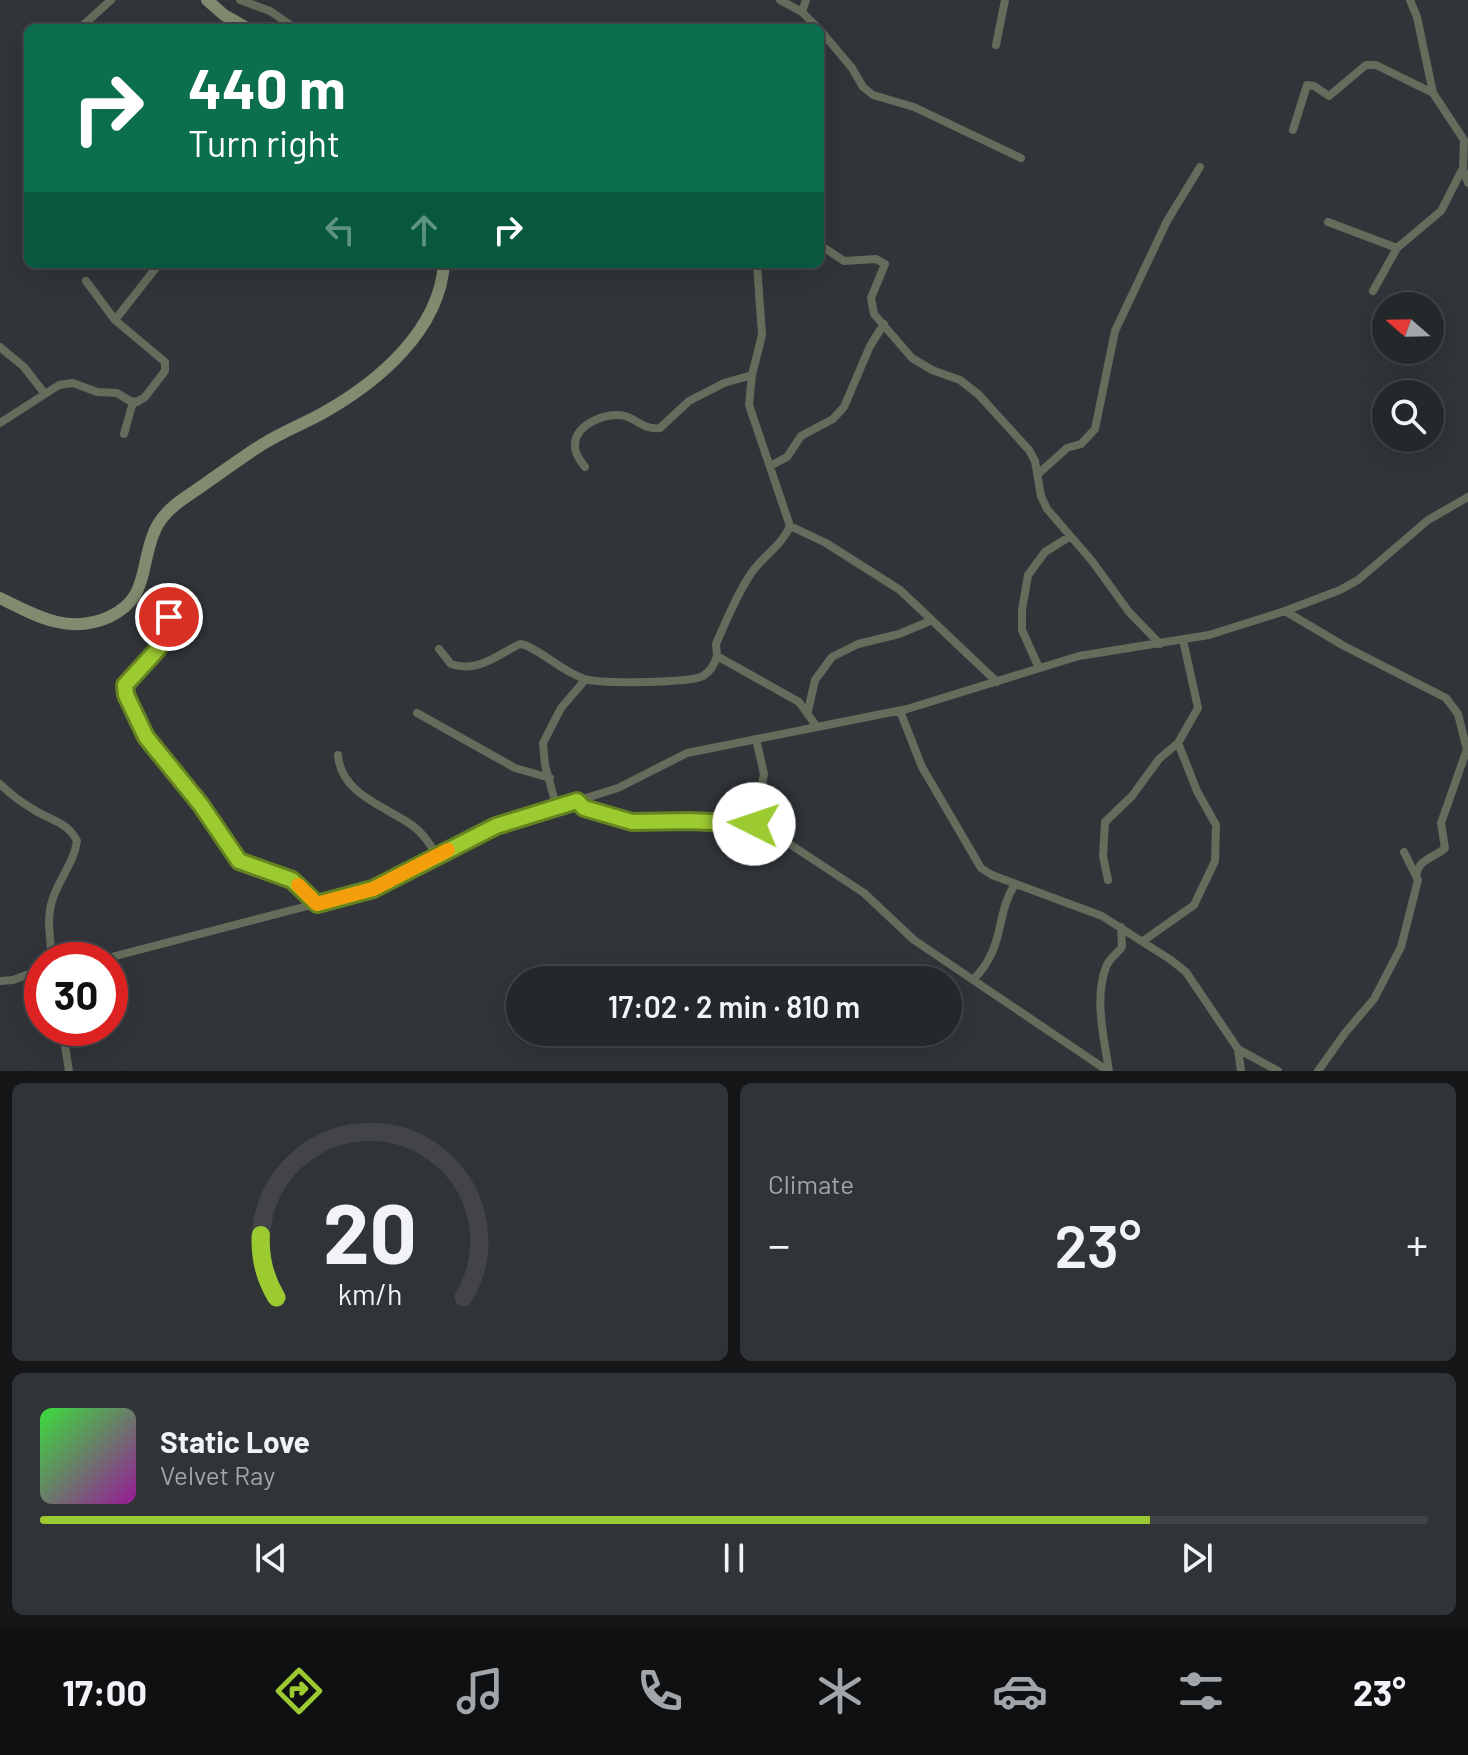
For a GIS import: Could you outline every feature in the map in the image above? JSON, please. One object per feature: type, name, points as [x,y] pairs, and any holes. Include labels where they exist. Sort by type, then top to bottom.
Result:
[{"type":"main road","points":[[208,0],[240,24]]},
{"type":"main road","points":[[0,598],[57,624],[75,625],[107,618],[118,611],[132,600],[140,588],[153,534],[165,514],[264,443],[323,413],[355,392],[389,364],[424,326],[440,296],[444,268]]},
{"type":"street","points":[[84,24],[111,0]]},
{"type":"street","points":[[240,0],[270,11],[289,24]]},
{"type":"street","points":[[780,0],[802,12],[814,24]]},
{"type":"street","points":[[802,12],[806,0]]},
{"type":"street","points":[[996,45],[1005,0]]},
{"type":"street","points":[[1373,291],[1397,248],[1441,211],[1467,155],[1462,135],[1433,93],[1417,17],[1410,0]]},
{"type":"street","points":[[824,35],[852,68],[863,87],[873,95],[914,107],[1021,158]]},
{"type":"street","points":[[1293,130],[1307,85],[1329,96],[1366,65],[1376,65],[1433,93]]},
{"type":"street","points":[[1038,474],[1067,448],[1081,444],[1095,429],[1115,331],[1167,221],[1200,167]]},
{"type":"street","points":[[1463,169],[1468,183]]},
{"type":"street","points":[[1328,222],[1397,248]]},
{"type":"street","points":[[824,248],[844,261],[876,259],[885,264],[871,298],[874,314],[912,358],[960,380],[978,394],[1029,450],[1047,509],[1092,561],[1129,612],[1160,644]]},
{"type":"street","points":[[115,320],[156,268]]},
{"type":"street","points":[[757,268],[762,335],[752,375],[749,405],[790,526],[826,543],[900,590],[997,682]]},
{"type":"street","points":[[86,281],[115,320],[167,364],[145,397],[133,402]]},
{"type":"street","points":[[770,466],[787,457],[801,436],[833,419],[844,407],[870,346],[884,324]]},
{"type":"street","points":[[0,347],[24,367],[45,394]]},
{"type":"street","points":[[585,467],[574,447],[576,437],[586,426],[617,416],[626,417],[647,428],[660,428],[689,401],[724,383],[752,375]]},
{"type":"street","points":[[0,423],[59,385],[69,383],[97,392],[117,393],[133,402]]},
{"type":"street","points":[[124,434],[133,402]]},
{"type":"street","points":[[128,953],[373,889],[496,826],[629,783],[687,753],[900,711],[1097,652],[1160,644],[1236,628],[1340,590],[1358,580],[1428,520],[1468,497]]},
{"type":"street","points":[[439,649],[451,664],[473,666],[499,657],[520,644],[585,680],[609,683],[685,681],[709,672],[715,665],[716,644],[746,581],[779,546],[790,526]]},
{"type":"street","points":[[1039,668],[1022,630],[1028,575],[1045,552],[1069,537]]},
{"type":"street","points":[[1285,611],[1344,646],[1446,698],[1458,714],[1467,753],[1441,823],[1445,848],[1425,859],[1417,869],[1417,888],[1409,906],[1401,947],[1374,999],[1318,1071]]},
{"type":"street","points":[[169,617],[158,649],[125,685],[126,695],[146,737],[201,805],[239,861],[292,880],[317,904]]},
{"type":"street","points":[[808,711],[815,680],[823,665],[832,657],[858,644],[899,634],[930,621]]},
{"type":"street","points":[[1108,880],[1103,856],[1105,822],[1132,796],[1159,759],[1178,743],[1198,708],[1183,640]]},
{"type":"street","points":[[717,656],[792,697],[808,711],[817,727]]},
{"type":"street","points":[[559,805],[554,798],[542,750],[546,734],[561,708],[585,680]]},
{"type":"street","points":[[900,711],[922,767],[981,868],[1015,884],[1077,905],[1121,927],[1186,972],[1238,1049],[1241,1071]]},
{"type":"street","points":[[417,713],[515,768],[550,778]]},
{"type":"street","points":[[754,824],[764,774],[756,739]]},
{"type":"street","points":[[1143,941],[1194,905],[1215,861],[1216,825],[1197,791],[1178,743]]},
{"type":"street","points":[[338,755],[339,765],[354,789],[416,828],[437,856]]},
{"type":"street","points":[[0,784],[33,810],[62,823],[77,841],[51,902],[50,942]]},
{"type":"street","points":[[577,801],[584,808],[632,822],[754,824],[770,831],[864,893],[914,940],[1108,1071]]},
{"type":"street","points":[[1404,852],[1416,876]]},
{"type":"street","points":[[974,979],[994,951],[1007,899],[1015,884]]},
{"type":"street","points":[[1108,1071],[1100,1005],[1106,968],[1111,957],[1122,947],[1121,927]]},
{"type":"street","points":[[0,981],[24,976]]},
{"type":"street","points":[[65,1046],[69,1071]]},
{"type":"street","points":[[1238,1049],[1278,1071]]},
{"type":"slow traffic","points":[[298,885],[317,904],[373,889],[448,850]]},
{"type":"route","points":[[169,617],[158,649],[125,685],[126,695],[146,737],[201,805],[239,861],[292,880],[317,904],[373,889],[483,831],[547,808],[577,801],[584,808],[632,822],[754,824]]}]
